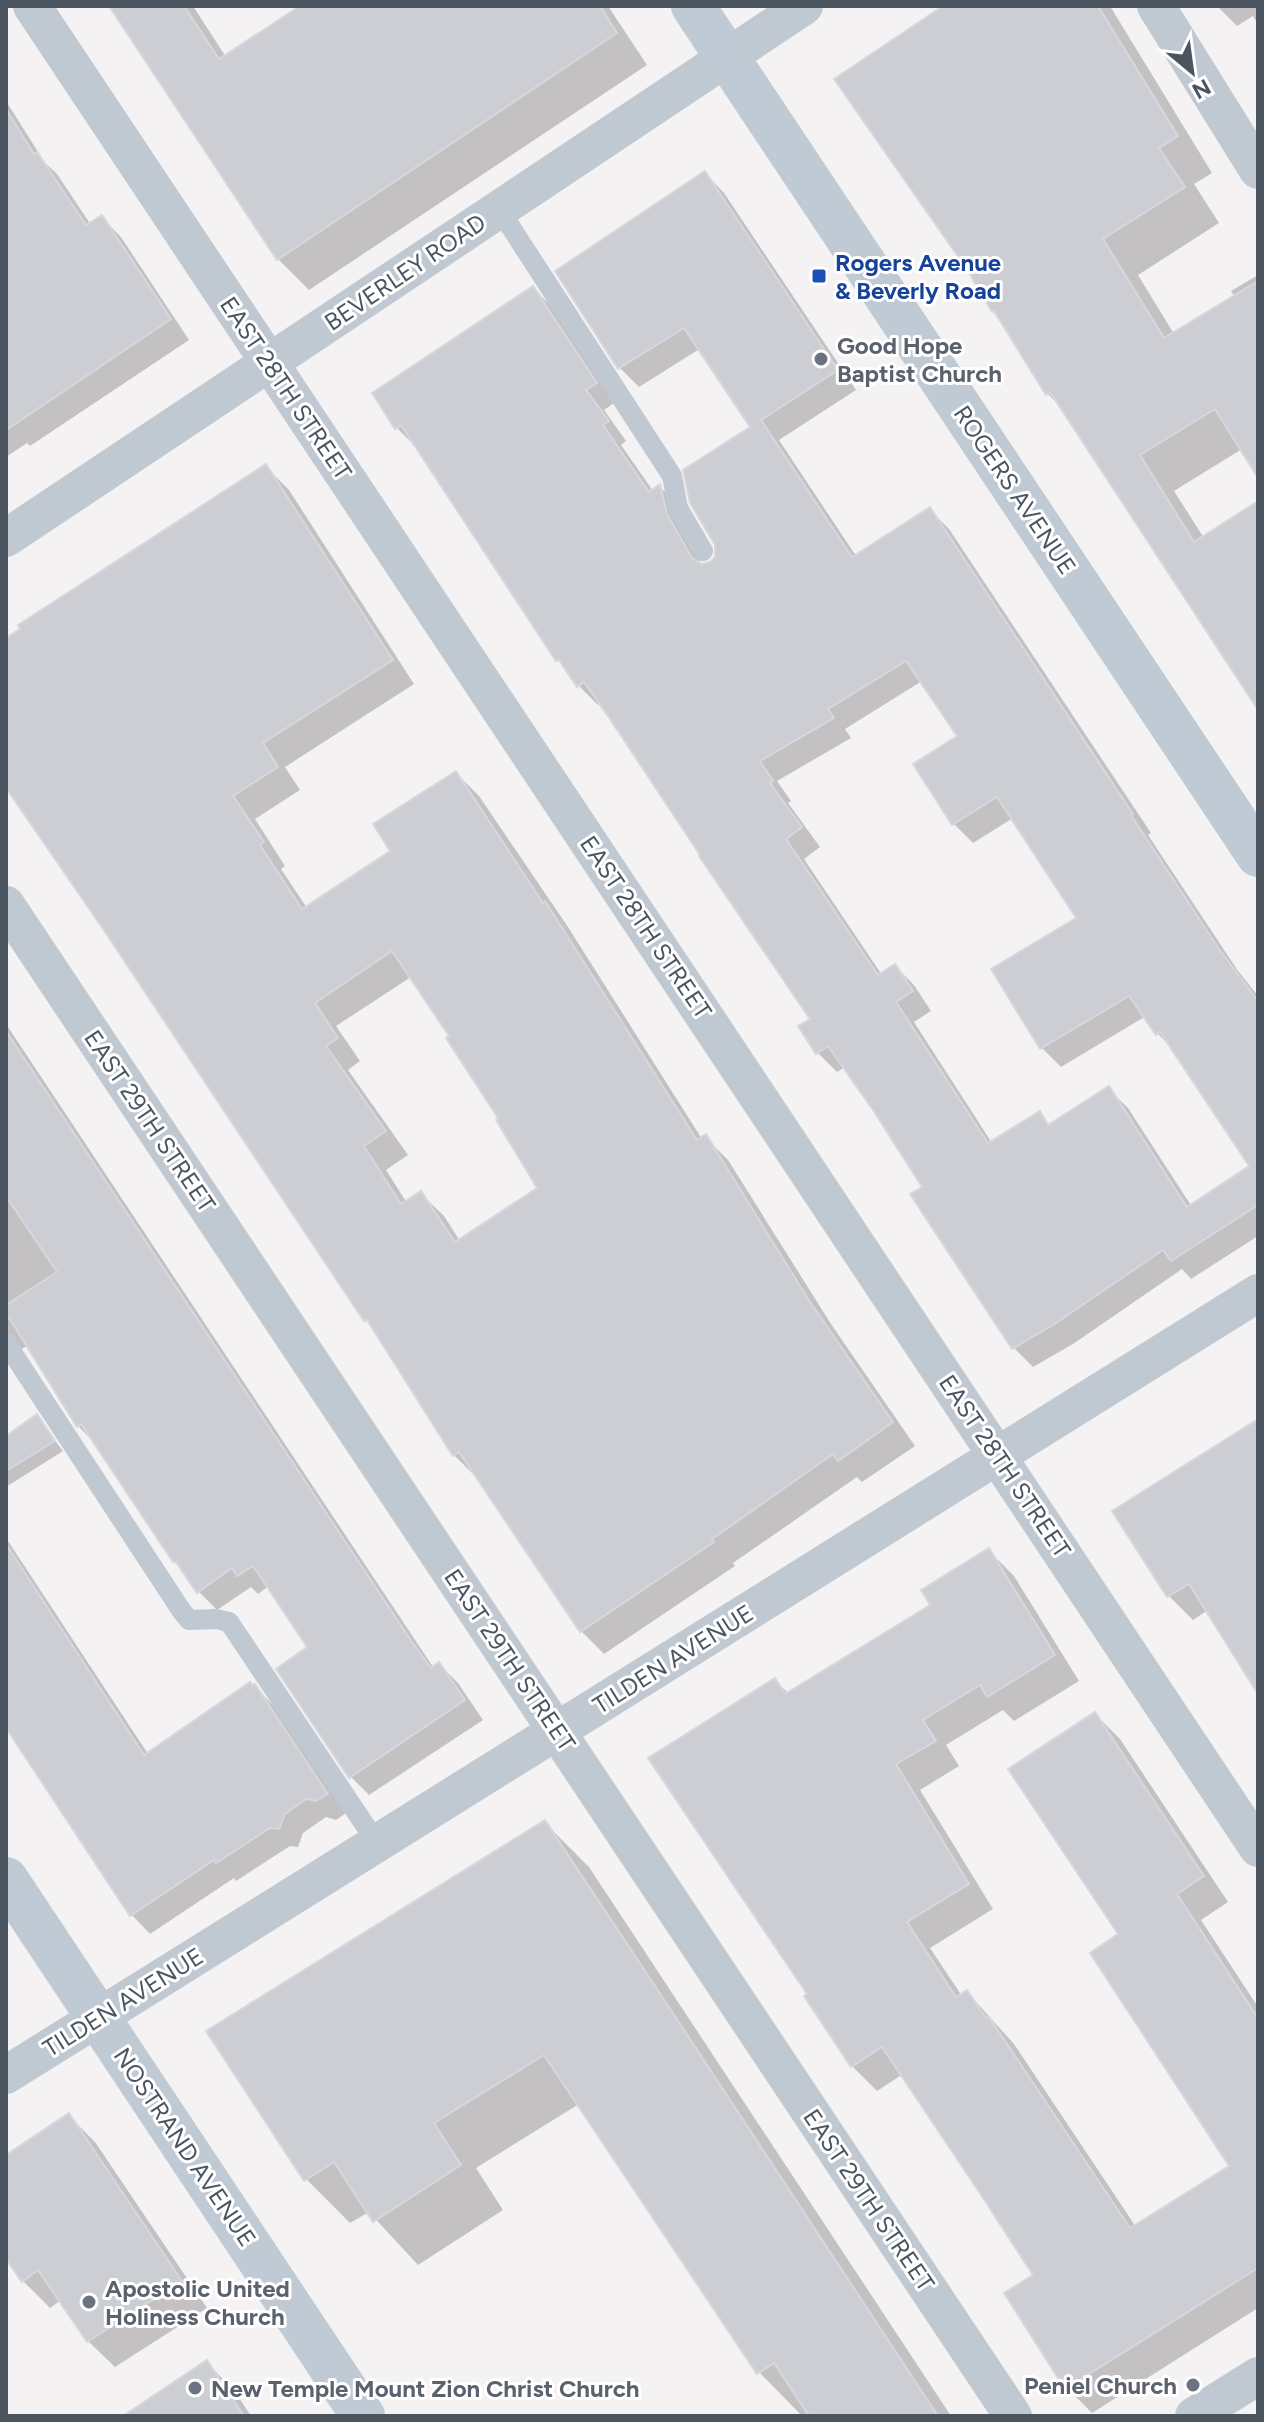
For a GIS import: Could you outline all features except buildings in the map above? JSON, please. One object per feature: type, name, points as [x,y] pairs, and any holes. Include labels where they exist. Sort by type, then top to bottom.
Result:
[{"type":"main road","name":"ROGERS AVENUE","points":[[693,6],[1258,855]]},
{"type":"main road","name":"NOSTRAND AVENUE","points":[[6,1879],[363,2416]]},
{"type":"street","name":"EAST 28TH STREET","points":[[32,6],[1258,1848]]},
{"type":"street","name":"BEVERLEY ROAD","points":[[6,538],[804,6]]},
{"type":"street","points":[[1156,6],[1258,170]]},
{"type":"street","name":"EAST 29TH STREET","points":[[6,905],[1013,2416]]},
{"type":"street","name":"TILDEN AVENUE","points":[[6,2075],[1258,1293]]},
{"type":"street","points":[[1194,2416],[1258,2376]]},
{"type":"lane","points":[[499,209],[672,476],[678,508],[703,551]]},
{"type":"lane","points":[[6,1343],[181,1610],[189,1620],[229,1622],[377,1843]]},
{"type":"place","name":"Rogers Avenue & Beverly Road","points":[[819,276]]},
{"type":"place","name":"Good Hope Baptist Church","points":[[821,359]]},
{"type":"place","name":"Apostolic United Holiness Church","points":[[89,2302]]},
{"type":"place","name":"Peniel Church","points":[[1193,2385]]},
{"type":"place","name":"New Temple Mount Zion Christ Church","points":[[195,2388]]}]
